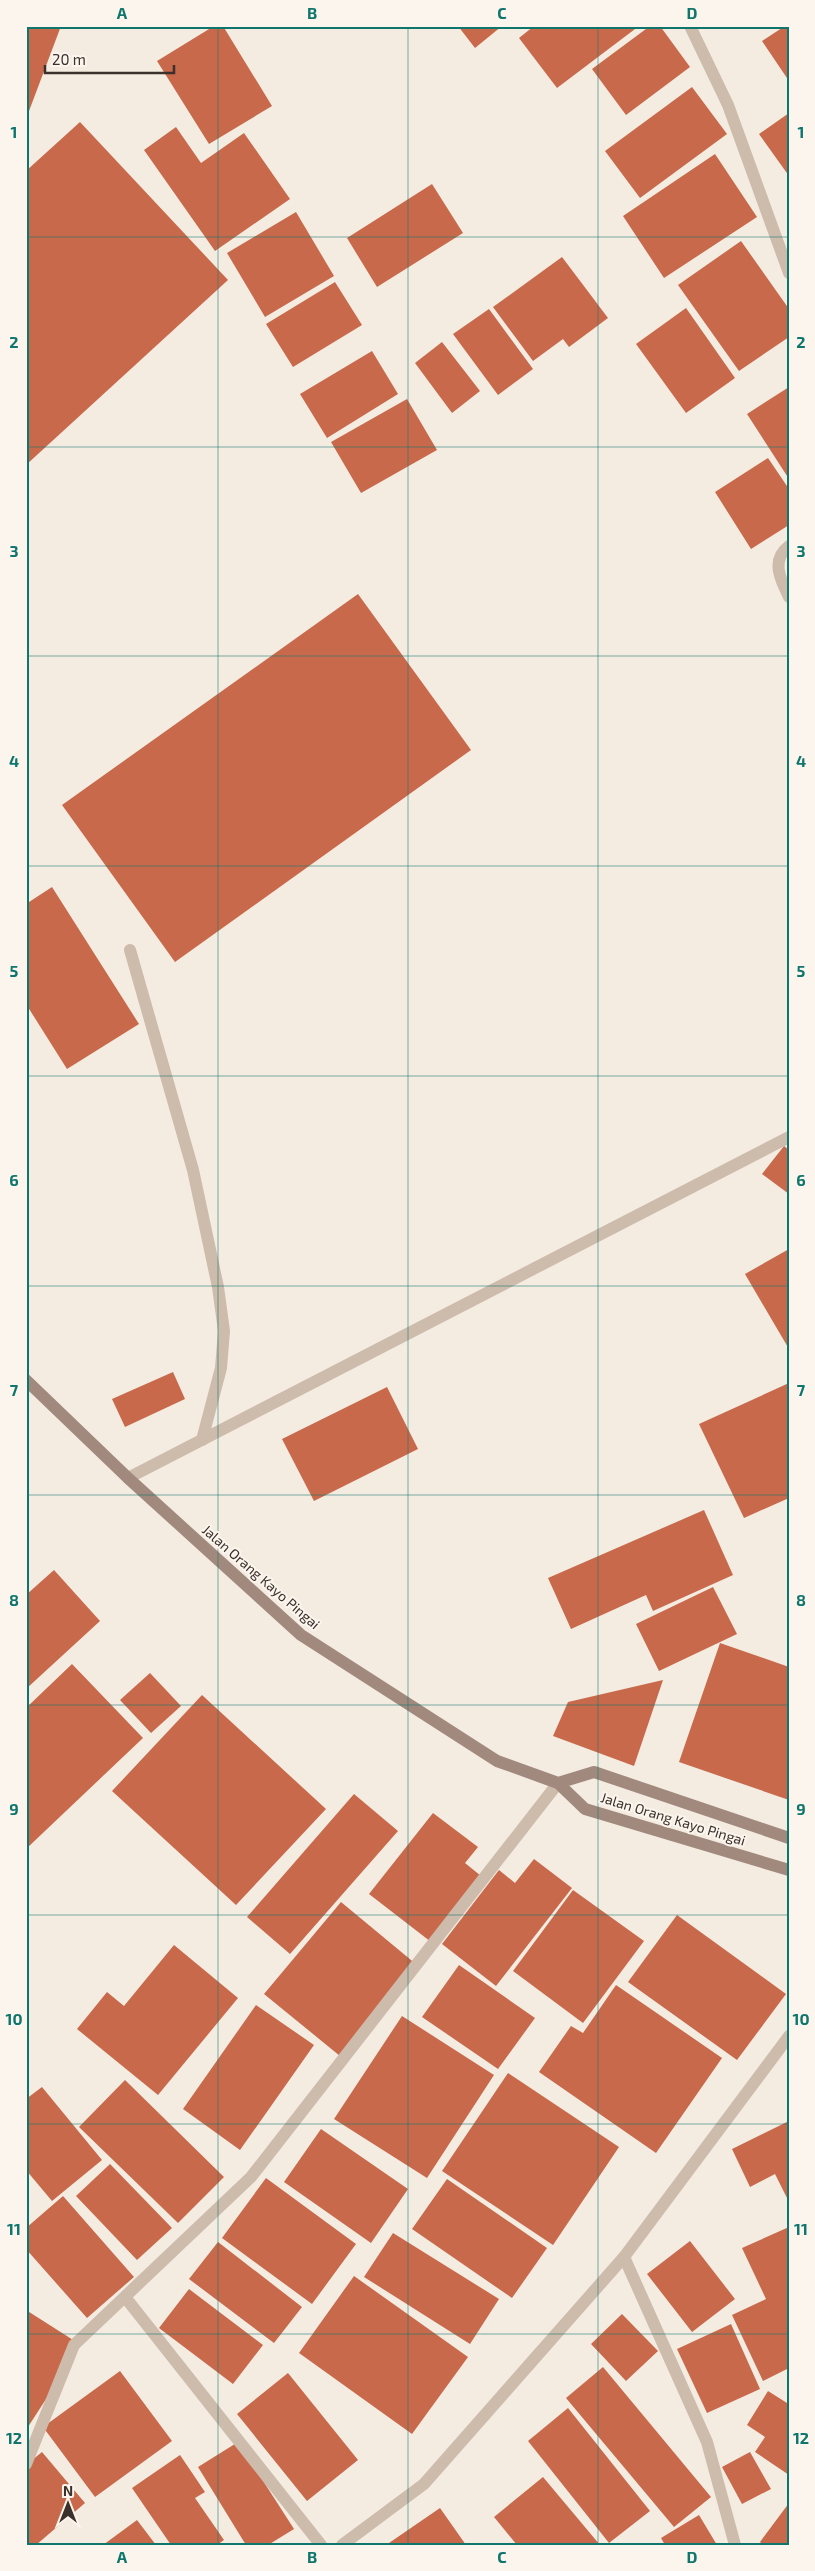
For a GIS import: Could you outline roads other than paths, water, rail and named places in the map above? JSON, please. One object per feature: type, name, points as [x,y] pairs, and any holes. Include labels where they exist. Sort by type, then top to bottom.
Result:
[{"type":"main road","name":"Jalan Orang Kayo Pingai","points":[[26,1380],[128,1478],[301,1635],[497,1761],[558,1783],[585,1808],[789,1870]]},
{"type":"main road","name":"Jalan Orang Kayo Pingai","points":[[558,1783],[594,1772],[789,1838]]},
{"type":"street","points":[[690,26],[728,105],[789,273]]},
{"type":"street","points":[[789,546],[780,558],[778,568],[780,579],[789,598]]},
{"type":"street","points":[[130,950],[193,1170],[218,1287],[224,1331],[220,1368],[202,1440]]},
{"type":"street","points":[[128,1478],[789,1137]]},
{"type":"street","points":[[26,2464],[74,2345],[251,2177],[558,1783]]},
{"type":"street","points":[[342,2545],[424,2484],[624,2257],[789,2036]]},
{"type":"street","points":[[624,2257],[707,2442],[735,2545]]},
{"type":"street","points":[[125,2297],[321,2545]]}]
